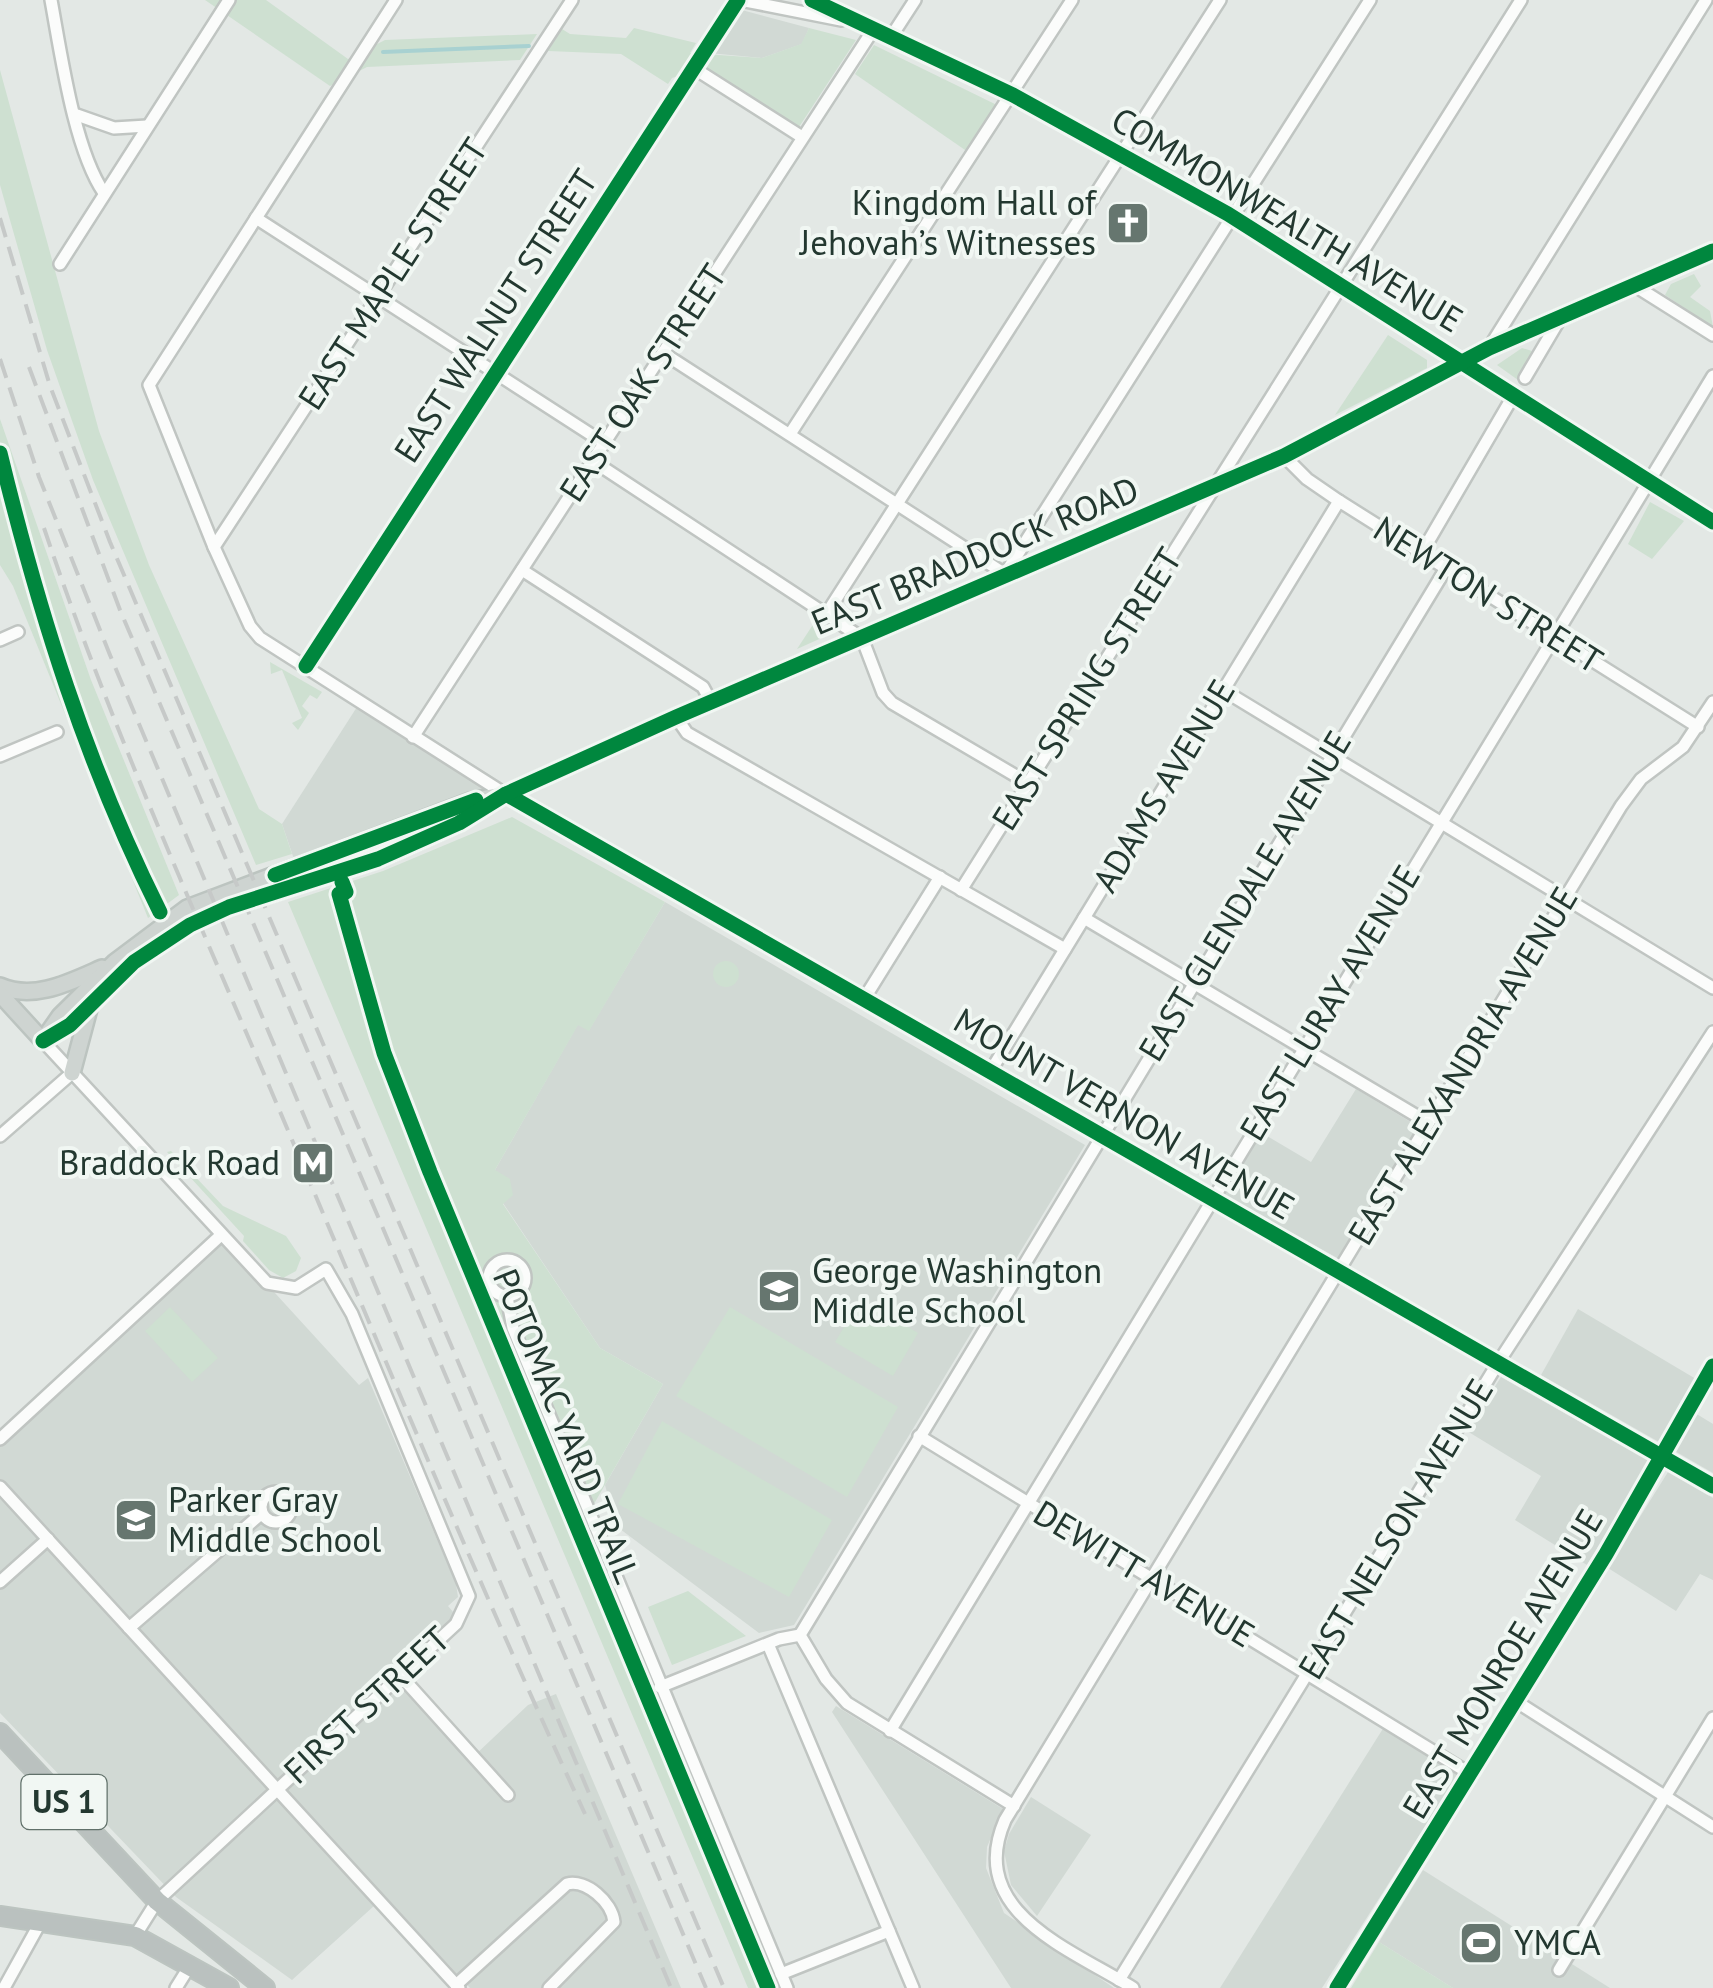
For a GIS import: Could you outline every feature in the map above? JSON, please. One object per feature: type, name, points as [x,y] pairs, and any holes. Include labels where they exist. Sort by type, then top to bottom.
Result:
[{"type":"highway","name":"US 1","points":[[1,1737],[157,1901],[265,1988]]},
{"type":"highway","points":[[0,1916],[135,1936],[228,1988]]},
{"type":"main road","name":"EAST BRADDOCK ROAD","points":[[43,1041],[70,1025],[134,962],[190,925],[229,907],[378,859],[460,824],[506,794],[1284,456],[1490,348],[1713,251]]},
{"type":"main road","name":"EAST BRADDOCK ROAD","points":[[43,1041],[60,1016],[114,962],[175,915],[230,889],[345,851],[470,800],[506,794]]},
{"type":"main road","name":"MOUNT VERNON AVENUE","points":[[506,794],[1713,1486]]},
{"type":"main road","points":[[0,986],[36,992],[114,962]]},
{"type":"main road","points":[[0,994],[43,1041]]},
{"type":"main road","points":[[72,1073],[81,1029],[95,999]]},
{"type":"street","points":[[51,0],[92,177],[104,193]]},
{"type":"street","points":[[60,264],[229,0]]},
{"type":"street","points":[[396,0],[256,218],[604,442]]},
{"type":"street","name":"EAST MAPLE STREET","points":[[214,547],[572,0]]},
{"type":"street","name":"COMMONWEALTH AVENUE","points":[[739,0],[850,22],[891,37],[1124,154],[1234,218],[1512,398],[1713,522]]},
{"type":"street","name":"EAST WALNUT STREET","points":[[306,666],[739,0]]},
{"type":"street","name":"COMMONWEALTH AVENUE","points":[[812,0],[850,22]]},
{"type":"street","points":[[891,37],[915,0]]},
{"type":"street","points":[[790,434],[1072,0]]},
{"type":"street","points":[[827,613],[1220,0]]},
{"type":"street","points":[[662,353],[1005,574],[1370,0]]},
{"type":"street","name":"EAST SPRING STREET","points":[[961,890],[1521,0]]},
{"type":"street","points":[[1490,348],[1706,0]]},
{"type":"street","name":"EAST OAK STREET","points":[[414,737],[873,30]]},
{"type":"street","points":[[692,67],[802,136]]},
{"type":"street","points":[[77,114],[114,128],[147,126]]},
{"type":"street","name":"MOUNT VERNON AVENUE","points":[[256,218],[150,385],[214,547],[250,626],[260,638],[506,794]]},
{"type":"street","points":[[1632,284],[1713,335]]},
{"type":"street","points":[[1525,378],[1562,314]]},
{"type":"street","name":"EAST LURAY AVENUE","points":[[890,1731],[1713,376]]},
{"type":"street","points":[[1421,554],[1512,398]]},
{"type":"street","name":"NEWTON STREET","points":[[1284,456],[1308,480],[1445,570],[1698,727]]},
{"type":"street","points":[[593,461],[862,638],[883,693],[892,703],[1028,783]]},
{"type":"street","name":"ADAMS AVENUE","points":[[990,1072],[1340,501]]},
{"type":"street","points":[[522,570],[703,687],[711,702]]},
{"type":"street","name":"EAST GLENDALE AVENUE","points":[[802,1639],[918,1436],[1445,570]]},
{"type":"street","points":[[0,640],[18,632]]},
{"type":"street","points":[[1223,690],[1713,988]]},
{"type":"street","name":"EAST ALEXANDRIA AVENUE","points":[[1133,1988],[1030,1924],[1006,1898],[995,1854],[1014,1806],[1630,792],[1683,747],[1713,702]]},
{"type":"street","points":[[676,717],[687,732],[1064,949]]},
{"type":"street","points":[[0,756],[57,732]]},
{"type":"street","points":[[864,998],[940,878]]},
{"type":"street","points":[[1084,918],[1427,1122]]},
{"type":"street","name":"EAST NELSON AVENUE","points":[[1120,1980],[1498,1363],[1713,1032]]},
{"type":"street","points":[[0,1439],[221,1235],[43,1041]]},
{"type":"street","points":[[0,1136],[72,1073]]},
{"type":"street","name":"FIRST STREET","points":[[135,1936],[157,1901],[459,1620],[468,1592],[352,1314],[326,1269],[296,1288],[274,1287],[253,1272],[221,1235]]},
{"type":"street","points":[[506,1297],[512,1328],[787,1988]]},
{"type":"street","name":"EAST MONROE AVENUE","points":[[1338,1988],[1472,1775],[1713,1366]]},
{"type":"street","name":"DEWITT AVENUE","points":[[918,1436],[1472,1775]]},
{"type":"street","points":[[0,1487],[458,1987],[567,1884],[577,1881],[600,1899],[613,1914],[614,1922],[549,1988]]},
{"type":"street","points":[[129,1628],[238,1529],[262,1514]]},
{"type":"street","points":[[0,1582],[48,1539]]},
{"type":"street","points":[[660,1687],[768,1644],[802,1639],[840,1697],[1014,1806]]},
{"type":"street","points":[[768,1644],[913,1988]]},
{"type":"street","points":[[400,1675],[508,1795]]},
{"type":"street","points":[[1516,1702],[1713,1827]]},
{"type":"street","points":[[1559,1970],[1713,1718]]},
{"type":"street","points":[[4,1988],[40,1923]]},
{"type":"street","points":[[782,1974],[888,1931]]},
{"type":"street","points":[[176,1988],[191,1964]]},
{"type":"shaded area","points":[[738,9],[809,28],[802,44],[762,58],[709,53]]},
{"type":"shaded area","points":[[364,696],[501,782],[296,865],[282,824]]},
{"type":"shaded area","name":"George Washington Middle School","points":[[665,902],[1085,1145],[794,1625],[759,1633],[616,1526],[605,1485],[663,1384],[600,1348],[503,1203],[495,1170],[578,1024],[589,1030]]},
{"type":"shaded area","points":[[1356,1089],[1419,1127],[1339,1259],[1224,1195],[1262,1133],[1311,1162]]},
{"type":"shaded area","points":[[222,1235],[359,1385],[368,1378],[456,1584],[458,1597],[448,1606],[459,1619],[401,1674],[474,1756],[528,1705],[556,1694],[681,1988],[470,1988],[385,1896],[292,1980],[176,1897],[0,1713],[0,1441]]},
{"type":"shaded area","points":[[1578,1309],[1696,1379],[1659,1442],[1541,1375]]},
{"type":"shaded area","points":[[1501,1377],[1649,1461],[1587,1565],[1515,1520],[1541,1476],[1467,1431]]},
{"type":"shaded area","points":[[1695,1413],[1713,1424],[1713,1473],[1673,1450]]},
{"type":"shaded area","points":[[1668,1472],[1713,1498],[1713,1580],[1700,1574],[1676,1611],[1608,1568]]},
{"type":"shaded area","points":[[836,1706],[1003,1809],[987,1847],[986,1868],[1004,1913],[1114,1988],[1011,1988],[832,1712]]},
{"type":"shaded area","points":[[1384,1727],[1459,1773],[1322,1988],[1220,1988]]},
{"type":"shaded area","points":[[1031,1797],[1091,1835],[1037,1916],[1011,1885],[1004,1851],[1009,1834]]},
{"type":"shaded area","points":[[1423,1870],[1610,1988],[1453,1988],[1379,1942]]},
{"type":"green space","points":[[205,0],[266,0],[348,59],[385,40],[537,34],[520,60],[367,67],[330,86]]},
{"type":"green space","points":[[634,28],[696,43],[690,53],[762,58],[801,44],[809,28],[856,40],[799,127],[705,67],[672,78],[668,84],[621,54],[548,51],[562,29],[570,34],[626,38]]},
{"type":"green space","points":[[874,45],[999,106],[968,152],[855,74]]},
{"type":"green space","points":[[0,70],[99,431],[149,565],[259,809],[282,824],[292,854],[256,865],[93,480],[47,350],[0,185]]},
{"type":"green space","points":[[1694,274],[1701,286],[1690,297],[1710,311],[1713,327],[1665,295],[1671,284]]},
{"type":"green space","points":[[1388,335],[1427,360],[1427,368],[1335,415]]},
{"type":"green space","points":[[1522,348],[1532,351],[1518,380],[1497,365]]},
{"type":"green space","points":[[0,419],[91,680],[179,895],[148,918],[13,586],[0,565]]},
{"type":"green space","points":[[1650,502],[1684,521],[1652,559],[1628,544]]},
{"type":"green space","points":[[816,620],[826,628],[826,636],[797,649]]},
{"type":"green space","points":[[270,662],[322,692],[317,699],[310,695],[302,706],[309,713],[298,730],[292,723],[302,718],[282,670],[271,674]]},
{"type":"green space","points":[[512,817],[665,902],[589,1031],[578,1025],[495,1170],[510,1179],[513,1195],[503,1204],[600,1348],[663,1384],[579,1530],[772,1988],[748,1988],[288,902],[383,871]]},
{"type":"green space","points":[[726,961],[735,965],[739,974],[735,983],[726,987],[717,983],[713,974],[717,965]]},
{"type":"green space","points":[[171,1151],[223,1206],[286,1236],[301,1258],[296,1271],[283,1278],[269,1270],[243,1241],[244,1236],[167,1152]]},
{"type":"green space","points":[[861,1299],[918,1333],[893,1376],[835,1342]]},
{"type":"green space","points":[[170,1307],[218,1358],[192,1382],[145,1331]]},
{"type":"green space","points":[[730,1307],[898,1407],[847,1497],[676,1396]]},
{"type":"green space","points":[[662,1421],[832,1520],[789,1597],[618,1504]]},
{"type":"green space","points":[[688,1591],[746,1636],[672,1665],[648,1607]]},
{"type":"green space","points":[[1379,1942],[1453,1988],[1351,1988]]},
{"type":"waterway","points":[[383,52],[529,46]]},
{"type":"railway","points":[[0,218],[50,386],[110,542],[724,1988]]},
{"type":"railway","points":[[0,359],[39,477],[110,655],[671,1988]]},
{"type":"railway","points":[[29,367],[120,610],[706,1988]]},
{"type":"railway","points":[[44,528],[95,670],[181,880],[464,1543],[585,1814]]},
{"type":"cycle path","points":[[306,666],[738,0]]},
{"type":"cycle path","points":[[812,0],[1013,95],[1228,214],[1713,522]]},
{"type":"cycle path","points":[[43,1041],[70,1025],[134,962],[190,925],[229,907],[378,859],[459,823],[506,794],[676,717],[1284,456],[1489,348],[1713,251]]},
{"type":"cycle path","points":[[0,453],[67,687],[109,800],[160,912]]},
{"type":"cycle path","points":[[506,794],[1713,1486]]},
{"type":"cycle path","points":[[275,875],[476,800]]},
{"type":"cycle path","name":"POTOMAC YARD TRAIL","points":[[342,882],[346,892],[339,894],[384,1053],[768,1988]]},
{"type":"cycle path","points":[[1337,1988],[1606,1554],[1713,1366]]},
{"type":"place","name":"Kingdom Hall of Jehovah’s Witnesses","points":[[1128,223]]},
{"type":"place","name":"Braddock Road","points":[[313,1163]]},
{"type":"place","name":"George Washington Middle School","points":[[779,1291]]},
{"type":"place","name":"Parker Gray Middle School","points":[[136,1520]]},
{"type":"place","name":"YMCA","points":[[1481,1943]]}]
